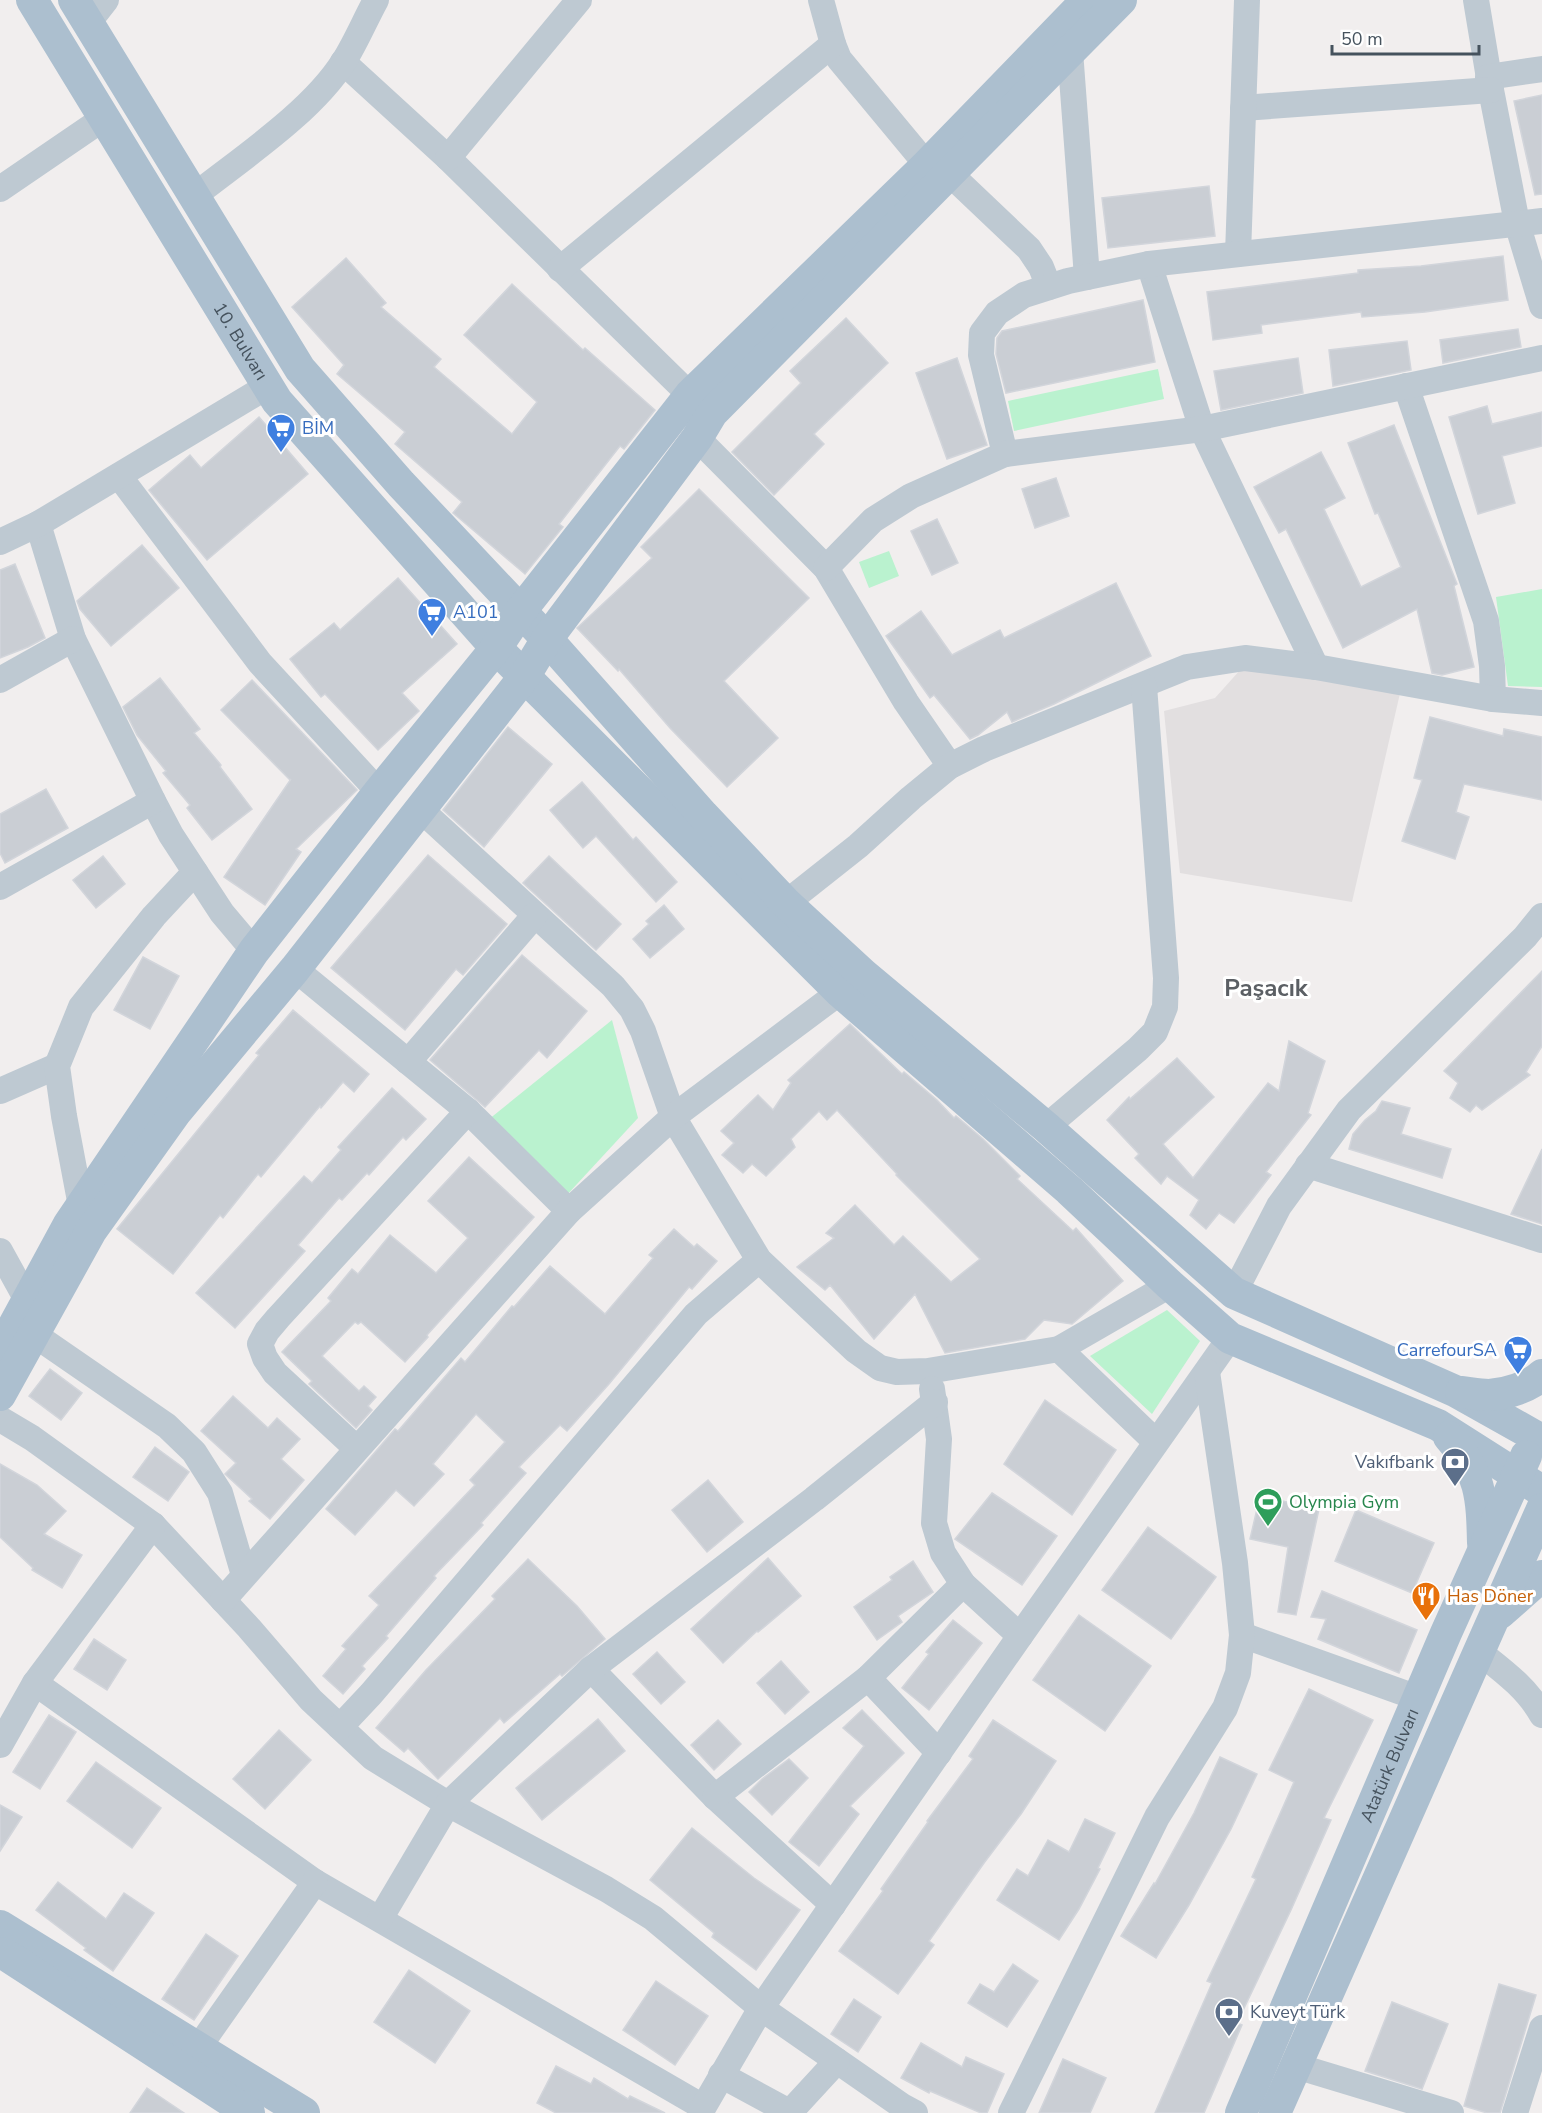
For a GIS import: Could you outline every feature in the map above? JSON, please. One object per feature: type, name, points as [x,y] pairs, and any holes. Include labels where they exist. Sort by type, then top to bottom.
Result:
[{"type":"main road","name":"10. Bulvarı","points":[[32,0],[277,401],[496,648],[840,992],[1069,1190],[1230,1338],[1438,1425],[1529,1483]]},
{"type":"main road","points":[[0,1351],[69,1224],[254,951],[496,648],[520,612],[700,415],[938,169],[1087,0]]},
{"type":"main road","points":[[938,169],[1070,51],[1121,0]]},
{"type":"main road","name":"10. Bulvarı","points":[[90,8],[194,196],[300,369],[401,484],[547,639],[703,815],[786,903],[863,974],[1046,1127],[1233,1293],[1455,1391]]},
{"type":"main road","points":[[0,1395],[91,1231],[176,1113],[295,969],[524,677],[547,639],[700,415]]},
{"type":"main road","points":[[1455,1391],[1489,1395],[1511,1391],[1535,1381],[1542,1375]]},
{"type":"main road","points":[[1455,1391],[1540,1432]]},
{"type":"main road","points":[[1438,1425],[1459,1449],[1475,1475],[1482,1503],[1483,1551]]},
{"type":"main road","name":"Atatürk Bulvarı","points":[[1241,2113],[1483,1551],[1529,1483],[1540,1432]]},
{"type":"main road","name":"Atatürk Bulvarı","points":[[1275,2113],[1542,1509]]},
{"type":"main road","points":[[1493,1620],[1542,1576]]},
{"type":"main road","points":[[2,1951],[198,2048],[296,2111]]},
{"type":"main road","points":[[2,1951],[249,2113]]},
{"type":"street","points":[[194,196],[293,118],[316,95],[343,62],[376,0]]},
{"type":"street","points":[[448,158],[579,0]]},
{"type":"street","points":[[821,0],[832,44],[839,59],[938,169],[1029,249],[1041,267],[1049,287]]},
{"type":"street","points":[[1238,254],[1247,0]]},
{"type":"street","points":[[1476,0],[1489,83],[1530,222],[1542,306]]},
{"type":"street","points":[[560,268],[832,44]]},
{"type":"street","points":[[1070,51],[1087,277]]},
{"type":"street","points":[[343,62],[448,158],[560,268],[700,415],[826,568],[906,702],[950,766]]},
{"type":"street","points":[[1243,108],[1489,83],[1542,69]]},
{"type":"street","points":[[0,189],[104,118]]},
{"type":"street","points":[[1005,454],[981,355],[982,333],[997,313],[1024,295],[1087,277],[1149,264],[1530,222]]},
{"type":"street","points":[[1149,264],[1202,429],[1316,667]]},
{"type":"street","points":[[826,568],[873,520],[911,496],[1005,454],[1202,429],[1542,358]]},
{"type":"street","points":[[0,542],[38,524],[268,386]]},
{"type":"street","points":[[1406,386],[1486,621],[1492,666],[1492,699]]},
{"type":"street","points":[[119,476],[260,663],[379,792]]},
{"type":"street","points":[[38,524],[73,639],[153,801],[222,914],[254,951]]},
{"type":"street","points":[[0,680],[73,639]]},
{"type":"street","points":[[786,903],[858,846],[950,766],[984,749],[1187,667],[1245,658],[1316,667],[1492,699],[1542,703]]},
{"type":"street","points":[[1046,1127],[1155,1032],[1166,1007],[1144,686]]},
{"type":"street","points":[[0,887],[153,801]]},
{"type":"street","points":[[421,810],[613,986],[632,1009],[643,1031],[673,1117],[759,1260],[856,1351],[880,1368],[897,1372],[928,1371],[1059,1349],[1170,1285]]},
{"type":"street","points":[[81,1206],[57,1066],[81,1007],[154,916],[195,872]]},
{"type":"street","points":[[408,1062],[535,915]]},
{"type":"street","points":[[1233,1293],[1279,1206],[1349,1110],[1525,937],[1542,916]]},
{"type":"street","points":[[295,969],[468,1111],[569,1211]]},
{"type":"street","points":[[223,1600],[569,1211],[673,1117],[840,992]]},
{"type":"street","points":[[0,1091],[57,1066]]},
{"type":"street","points":[[356,1448],[275,1372],[265,1358],[260,1344],[278,1318],[468,1111]]},
{"type":"street","points":[[1308,1165],[1542,1240]]},
{"type":"street","points":[[0,1251],[27,1300]]},
{"type":"street","points":[[340,1727],[696,1314],[759,1260]]},
{"type":"street","points":[[35,1335],[167,1426],[194,1452],[220,1493],[244,1575]]},
{"type":"street","points":[[35,1683],[315,1882],[701,2110],[761,2008],[1230,1338]]},
{"type":"street","points":[[1059,1349],[1156,1442]]},
{"type":"street","points":[[928,1371],[935,1402],[939,1439],[934,1523],[943,1553],[963,1584],[1020,1635]]},
{"type":"street","points":[[1011,2113],[1157,1816],[1225,1708],[1238,1673],[1242,1635],[1235,1563],[1208,1372]]},
{"type":"street","points":[[380,1919],[448,1804],[591,1669],[814,1499],[935,1402]]},
{"type":"street","points":[[0,1419],[32,1438],[153,1525],[311,1700],[373,1758],[448,1804],[606,1889],[653,1918],[761,2008],[915,2113]]},
{"type":"street","points":[[0,1745],[35,1683],[153,1525]]},
{"type":"street","points":[[715,1797],[868,1678],[963,1584]]},
{"type":"street","points":[[1242,1635],[1418,1698]]},
{"type":"street","points":[[1478,1651],[1509,1675],[1534,1701],[1542,1714]]},
{"type":"street","points":[[591,1669],[715,1797],[833,1905]]},
{"type":"street","points":[[868,1678],[939,1753]]},
{"type":"street","points":[[198,2048],[315,1882]]},
{"type":"street","points":[[1515,2113],[1542,2028]]},
{"type":"street","points":[[722,2075],[790,2113],[837,2061]]},
{"type":"street","points":[[1296,2066],[1451,2113]]},
{"type":"shaded area","points":[[1241,669],[1401,689],[1352,902],[1180,873],[1164,711],[1215,698]]},
{"type":"green space","points":[[1158,369],[1164,399],[1014,431],[1008,401]]},
{"type":"green space","points":[[889,551],[899,576],[869,588],[859,562]]},
{"type":"green space","points":[[1542,589],[1542,687],[1508,686],[1496,597]]},
{"type":"green space","points":[[612,1020],[638,1118],[565,1197],[488,1120]]},
{"type":"green space","points":[[1167,1310],[1200,1341],[1152,1414],[1090,1356]]},
{"type":"building","points":[[1542,95],[1542,194],[1535,195],[1514,101]]},
{"type":"building","points":[[1209,186],[1215,236],[1108,248],[1102,198]]},
{"type":"building","points":[[1503,256],[1508,300],[1425,312],[1362,317],[1361,312],[1261,325],[1262,333],[1213,340],[1207,292],[1358,273],[1358,270],[1421,266]]},
{"type":"building","points":[[346,258],[386,303],[381,307],[441,359],[434,367],[512,434],[537,402],[464,335],[512,284],[583,350],[585,348],[655,410],[624,449],[620,446],[559,524],[563,527],[525,574],[453,513],[462,502],[395,444],[405,432],[337,374],[344,365],[292,307]]},
{"type":"building","points":[[1143,300],[1155,362],[1006,393],[996,354],[997,338],[1002,331]]},
{"type":"building","points":[[846,318],[888,363],[814,434],[824,444],[774,495],[732,452],[801,383],[790,371]]},
{"type":"building","points":[[1518,329],[1521,347],[1443,363],[1440,340]]},
{"type":"building","points":[[1407,341],[1411,370],[1333,386],[1329,350]]},
{"type":"building","points":[[957,358],[987,445],[947,459],[916,373]]},
{"type":"building","points":[[1298,358],[1303,393],[1221,410],[1214,371]]},
{"type":"building","points":[[1487,406],[1492,424],[1542,412],[1542,446],[1502,456],[1515,503],[1478,514],[1449,417]]},
{"type":"building","points":[[259,417],[308,474],[207,560],[149,490],[190,455],[201,468]]},
{"type":"building","points":[[1394,425],[1457,584],[1454,586],[1474,667],[1442,675],[1432,673],[1417,609],[1343,648],[1286,529],[1279,533],[1254,487],[1321,452],[1345,498],[1324,509],[1361,587],[1401,567],[1378,513],[1375,514],[1348,443]]},
{"type":"building","points":[[1056,478],[1069,516],[1035,528],[1022,489]]},
{"type":"building","points":[[699,489],[809,598],[724,681],[778,738],[727,787],[670,728],[619,669],[618,671],[577,628],[652,558],[641,547]]},
{"type":"building","points":[[937,519],[958,563],[932,575],[911,531]]},
{"type":"building","points":[[142,545],[179,588],[111,646],[80,609],[77,601]]},
{"type":"building","points":[[15,564],[45,638],[0,658],[0,570]]},
{"type":"building","points":[[398,578],[457,644],[402,693],[419,711],[378,750],[325,694],[321,697],[290,659],[334,623],[340,630]]},
{"type":"building","points":[[1116,583],[1151,656],[1012,722],[1007,712],[970,739],[934,695],[930,698],[886,636],[921,611],[952,655],[1000,630],[1004,638]]},
{"type":"building","points":[[160,678],[200,729],[194,733],[221,765],[220,767],[252,809],[212,840],[187,808],[190,805],[163,773],[166,771],[137,735],[123,707]]},
{"type":"building","points":[[252,680],[357,790],[296,849],[301,852],[265,905],[224,877],[291,779],[221,710]]},
{"type":"building","points":[[1430,717],[1503,736],[1504,729],[1542,737],[1542,800],[1464,784],[1456,812],[1469,817],[1455,859],[1402,841],[1422,780],[1414,778]]},
{"type":"building","points":[[508,727],[552,764],[484,847],[443,810]]},
{"type":"building","points":[[582,782],[633,840],[636,837],[677,882],[656,902],[596,836],[583,848],[550,810]]},
{"type":"building","points":[[46,789],[68,828],[5,863],[0,853],[0,814]]},
{"type":"building","points":[[428,855],[507,924],[463,975],[456,969],[405,1030],[331,968]]},
{"type":"building","points":[[103,856],[125,884],[96,908],[73,880]]},
{"type":"building","points":[[549,856],[621,924],[596,950],[523,883]]},
{"type":"building","points":[[664,905],[684,929],[650,958],[633,939],[649,924],[646,921]]},
{"type":"building","points":[[522,955],[587,1011],[547,1058],[539,1050],[485,1107],[430,1060]]},
{"type":"building","points":[[143,957],[179,976],[150,1029],[114,1010]]},
{"type":"building","points":[[1542,971],[1542,1046],[1526,1072],[1530,1075],[1482,1110],[1476,1105],[1470,1112],[1450,1098],[1458,1083],[1444,1071]]},
{"type":"building","points":[[293,1010],[369,1074],[354,1092],[343,1082],[261,1177],[258,1174],[223,1218],[220,1215],[173,1274],[117,1229],[259,1055],[256,1053]]},
{"type":"building","points":[[850,1024],[902,1074],[904,1072],[954,1118],[956,1116],[983,1139],[1020,1176],[1017,1179],[1073,1231],[1076,1228],[1123,1281],[1072,1324],[1044,1320],[1025,1339],[945,1353],[915,1294],[874,1339],[830,1285],[825,1290],[797,1267],[834,1238],[826,1233],[855,1205],[894,1245],[903,1236],[951,1282],[980,1259],[896,1175],[837,1110],[827,1120],[819,1111],[791,1139],[795,1147],[766,1176],[752,1164],[743,1173],[722,1155],[734,1143],[721,1131],[758,1095],[773,1110],[791,1083],[788,1080]]},
{"type":"building","points":[[1289,1041],[1325,1061],[1308,1113],[1311,1115],[1266,1172],[1271,1175],[1234,1223],[1219,1213],[1206,1229],[1190,1215],[1199,1200],[1167,1176],[1161,1184],[1135,1158],[1139,1154],[1107,1120],[1129,1097],[1130,1099],[1177,1058],[1214,1097],[1163,1144],[1193,1178],[1268,1083],[1279,1091]]},
{"type":"building","points":[[392,1088],[426,1119],[406,1140],[403,1137],[369,1175],[367,1173],[342,1200],[339,1198],[298,1245],[305,1251],[235,1328],[196,1293],[304,1176],[312,1183],[341,1150],[338,1147]]},
{"type":"building","points":[[1382,1101],[1410,1108],[1401,1134],[1451,1149],[1442,1178],[1349,1149],[1353,1134],[1376,1111]]},
{"type":"building","points":[[1542,1149],[1542,1224],[1511,1214]]},
{"type":"building","points":[[469,1157],[534,1217],[405,1362],[361,1322],[358,1324],[355,1322],[322,1356],[359,1391],[364,1386],[376,1397],[368,1406],[372,1410],[356,1428],[309,1384],[312,1381],[282,1352],[331,1301],[328,1298],[352,1269],[358,1274],[390,1235],[436,1273],[468,1238],[428,1201]]},
{"type":"building","points":[[674,1229],[694,1247],[697,1244],[717,1261],[692,1289],[689,1287],[567,1431],[560,1425],[519,1467],[526,1473],[481,1523],[483,1525],[434,1576],[436,1578],[386,1636],[388,1638],[362,1666],[365,1669],[343,1694],[323,1676],[346,1649],[342,1646],[379,1605],[369,1596],[475,1485],[470,1480],[505,1442],[476,1414],[433,1464],[444,1474],[414,1506],[396,1490],[355,1535],[326,1509],[395,1429],[398,1431],[461,1358],[465,1362],[512,1306],[514,1307],[550,1266],[605,1314],[653,1258],[649,1255]]},
{"type":"building","points":[[50,1369],[82,1393],[61,1420],[29,1396]]},
{"type":"building","points":[[233,1396],[268,1428],[277,1418],[300,1439],[281,1459],[304,1480],[270,1519],[249,1501],[252,1499],[225,1474],[236,1463],[201,1431]]},
{"type":"building","points":[[1045,1400],[1116,1450],[1072,1515],[1004,1464]]},
{"type":"building","points":[[155,1447],[189,1472],[168,1501],[133,1477]]},
{"type":"building","points":[[0,1464],[37,1485],[66,1511],[44,1534],[82,1555],[62,1588],[32,1570],[33,1568],[0,1537]]},
{"type":"building","points":[[708,1480],[743,1522],[707,1552],[672,1510]]},
{"type":"building","points":[[992,1493],[1057,1536],[1022,1585],[955,1539]]},
{"type":"building","points":[[1260,1496],[1319,1509],[1296,1615],[1278,1612],[1288,1547],[1250,1539]]},
{"type":"building","points":[[1356,1510],[1434,1543],[1412,1593],[1335,1561]]},
{"type":"building","points":[[1148,1527],[1216,1577],[1171,1639],[1102,1590]]},
{"type":"building","points":[[768,1558],[801,1596],[757,1631],[723,1663],[691,1629]]},
{"type":"building","points":[[528,1559],[577,1606],[605,1639],[562,1676],[560,1674],[504,1723],[500,1718],[438,1779],[408,1748],[404,1752],[376,1728],[426,1670],[495,1599],[492,1596]]},
{"type":"building","points":[[913,1561],[933,1592],[898,1616],[902,1622],[877,1640],[854,1607],[892,1580],[890,1577]]},
{"type":"building","points":[[1322,1591],[1417,1630],[1399,1673],[1318,1639],[1326,1619],[1311,1617]]},
{"type":"building","points":[[1079,1615],[1151,1666],[1105,1731],[1033,1680]]},
{"type":"building","points":[[953,1620],[982,1643],[929,1710],[902,1688],[929,1654],[926,1652]]},
{"type":"building","points":[[94,1639],[126,1660],[107,1690],[74,1669]]},
{"type":"building","points":[[657,1652],[685,1682],[661,1704],[633,1674]]},
{"type":"building","points":[[781,1661],[809,1692],[785,1714],[757,1683]]},
{"type":"building","points":[[1309,1689],[1373,1720],[1324,1818],[1331,1820],[1237,2023],[1242,2025],[1204,2113],[1155,2113],[1212,1983],[1207,1981],[1256,1879],[1252,1877],[1294,1782],[1269,1770]]},
{"type":"building","points":[[862,1710],[904,1753],[850,1806],[859,1814],[819,1866],[789,1842],[864,1746],[843,1728]]},
{"type":"building","points":[[49,1715],[76,1732],[40,1789],[13,1772]]},
{"type":"building","points":[[598,1719],[625,1751],[542,1820],[516,1788]]},
{"type":"building","points":[[718,1720],[741,1744],[714,1770],[691,1745]]},
{"type":"building","points":[[993,1720],[1056,1761],[1021,1814],[929,1941],[934,1945],[898,1994],[839,1951],[883,1891],[881,1889],[927,1821],[973,1759],[969,1756]]},
{"type":"building","points":[[279,1730],[311,1760],[265,1809],[233,1779]]},
{"type":"building","points":[[1220,1757],[1257,1774],[1231,1829],[1189,1905],[1156,1958],[1121,1936],[1155,1884],[1194,1813]]},
{"type":"building","points":[[789,1759],[808,1778],[772,1815],[749,1792]]},
{"type":"building","points":[[96,1762],[161,1808],[132,1848],[67,1801]]},
{"type":"building","points":[[0,1805],[22,1817],[0,1851]]},
{"type":"building","points":[[1085,1819],[1115,1833],[1098,1868],[1100,1869],[1079,1909],[1059,1940],[997,1900],[1017,1869],[1028,1876],[1048,1840],[1069,1852]]},
{"type":"building","points":[[692,1828],[754,1878],[800,1910],[756,1970],[712,1937],[714,1933],[650,1880]]},
{"type":"building","points":[[58,1882],[106,1919],[124,1893],[154,1913],[113,1971],[36,1910]]},
{"type":"building","points":[[206,1934],[238,1956],[194,2020],[162,1999]]},
{"type":"building","points":[[1013,1964],[1038,1981],[1007,2027],[968,2003],[980,1984],[994,1992]]},
{"type":"building","points":[[409,1970],[470,2011],[435,2063],[374,2022]]},
{"type":"building","points":[[656,1981],[708,2016],[675,2065],[623,2030]]},
{"type":"building","points":[[1499,1984],[1536,1995],[1500,2113],[1487,2113],[1464,2106]]},
{"type":"building","points":[[854,1999],[881,2017],[858,2052],[831,2034]]},
{"type":"building","points":[[1392,2002],[1448,2024],[1422,2089],[1365,2071]]},
{"type":"building","points":[[921,2043],[962,2067],[966,2057],[1004,2074],[987,2113],[981,2113],[930,2091],[929,2093],[901,2078]]},
{"type":"building","points":[[1063,2059],[1106,2078],[1090,2113],[1039,2113]]},
{"type":"building","points":[[556,2066],[591,2084],[594,2078],[628,2099],[630,2096],[665,2113],[556,2113],[537,2103]]},
{"type":"building","points":[[147,2088],[184,2113],[130,2113]]},
{"type":"place","name":"BİM","points":[[281,454]]},
{"type":"place","name":"A101","points":[[432,638]]},
{"type":"place","name":"CarrefourSA","points":[[1518,1376]]},
{"type":"place","name":"Vakıfbank","points":[[1455,1488]]},
{"type":"place","name":"Olympia Gym","points":[[1268,1528]]},
{"type":"place","name":"Has Döner","points":[[1426,1622]]},
{"type":"place","name":"Kuveyt Türk","points":[[1229,2038]]},
{"type":"district","name":"Paşacık","points":[[1266,988]]}]
